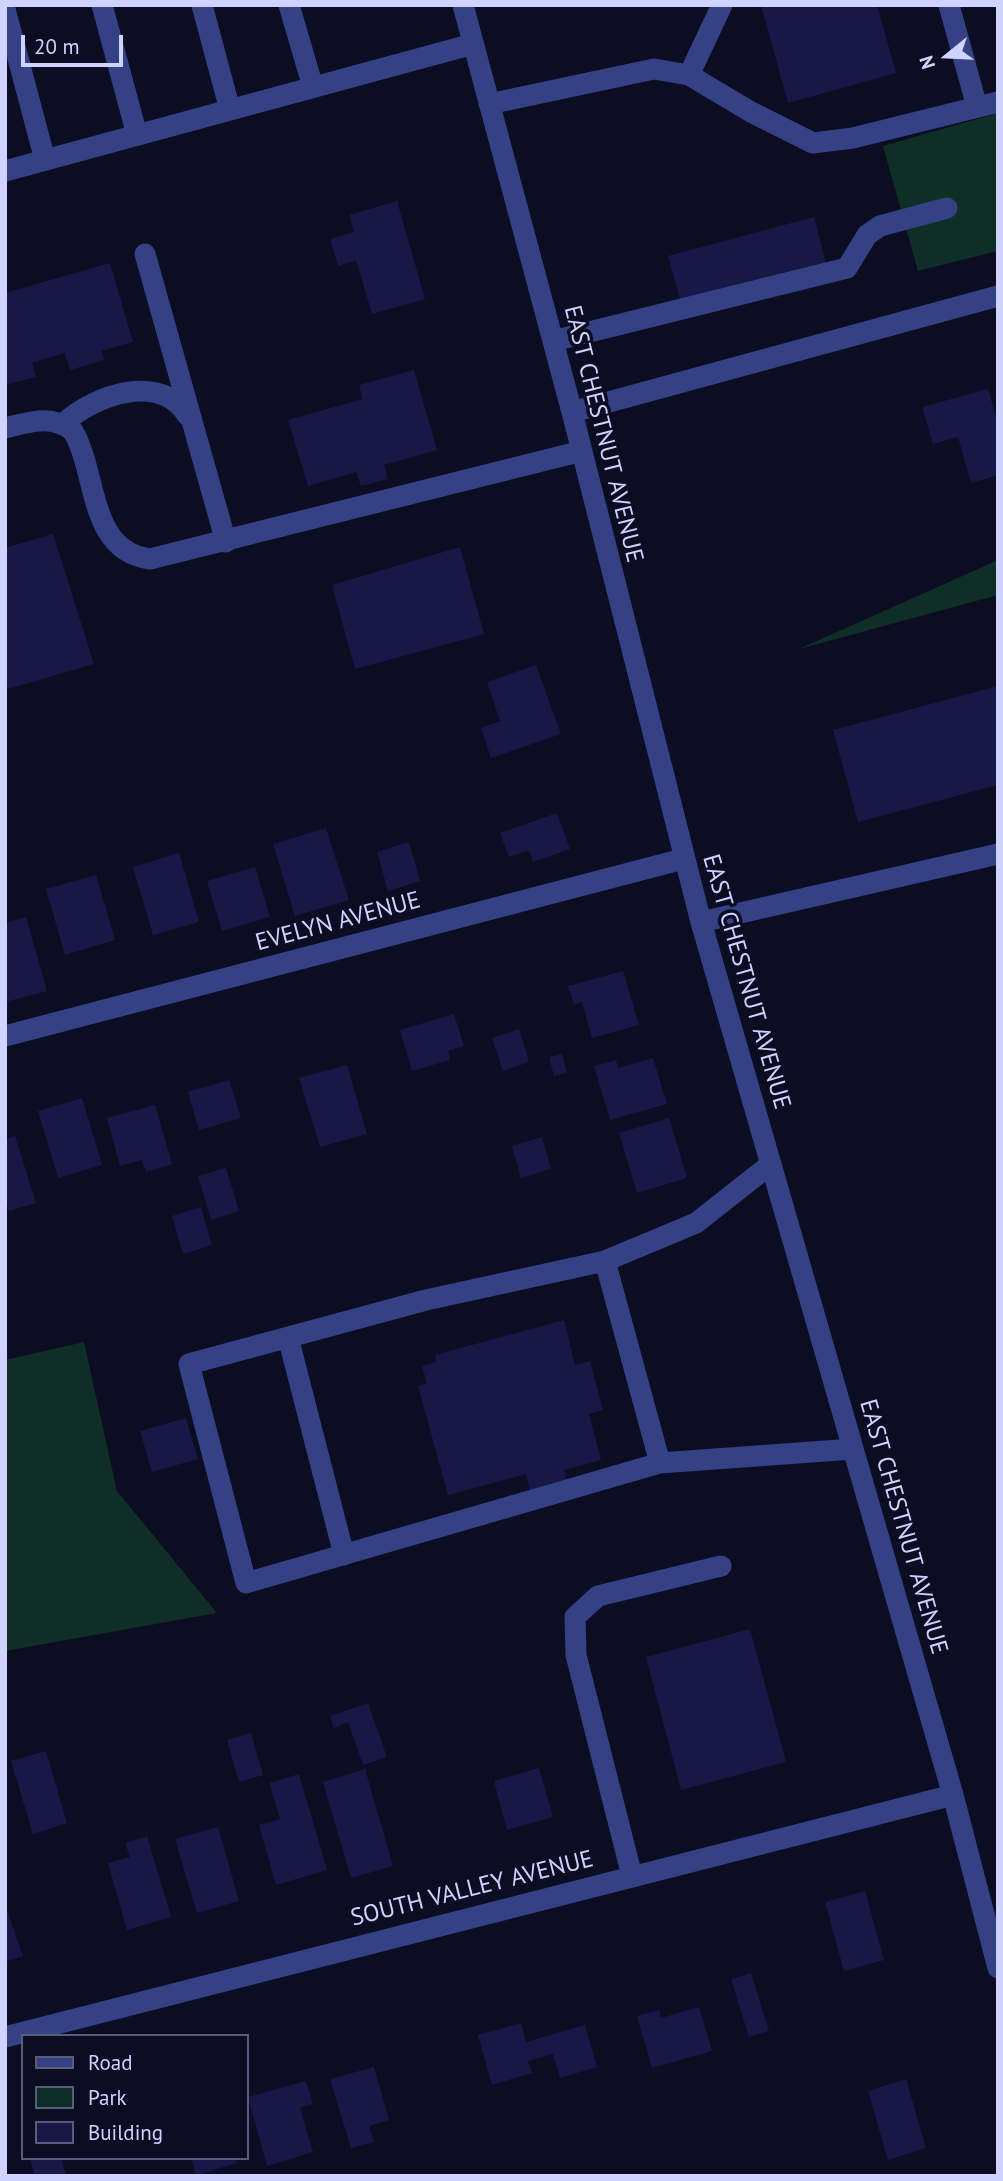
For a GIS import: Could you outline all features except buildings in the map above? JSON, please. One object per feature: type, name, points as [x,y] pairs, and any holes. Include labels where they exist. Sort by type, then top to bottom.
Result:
[{"type":"street","points":[[102,5],[136,135]]},
{"type":"street","points":[[202,5],[230,110]]},
{"type":"street","points":[[289,5],[313,87]]},
{"type":"street","name":"EAST CHESTNUT AVENUE","points":[[463,5],[572,412],[683,859],[953,1795],[988,1892],[998,1968]]},
{"type":"street","points":[[689,75],[722,5]]},
{"type":"street","points":[[489,104],[654,69],[689,75],[751,112],[813,143],[853,138],[988,105],[949,5]]},
{"type":"street","points":[[5,9],[45,160]]},
{"type":"street","points":[[5,171],[473,44]]},
{"type":"street","points":[[553,341],[847,268],[867,235],[880,226],[947,208]]},
{"type":"street","points":[[145,254],[226,542]]},
{"type":"street","points":[[572,412],[998,296]]},
{"type":"street","points":[[64,423],[83,408],[144,390],[173,397],[192,422]]},
{"type":"street","points":[[5,428],[46,419],[64,423],[78,440],[108,535],[121,549],[134,557],[150,559],[582,452]]},
{"type":"street","points":[[701,922],[998,854]]},
{"type":"street","name":"EVELYN AVENUE","points":[[5,1036],[683,859]]},
{"type":"street","points":[[771,1164],[696,1223],[605,1261],[426,1300],[189,1364],[246,1583],[660,1463],[853,1449]]},
{"type":"street","points":[[605,1261],[660,1463]]},
{"type":"street","points":[[288,1337],[344,1555]]},
{"type":"street","points":[[632,1875],[576,1655],[575,1618],[598,1596],[721,1566]]},
{"type":"street","name":"SOUTH VALLEY AVENUE","points":[[5,2037],[953,1795]]},
{"type":"green space","points":[[998,113],[998,251],[918,271],[883,146]]},
{"type":"green space","points":[[998,560],[998,595],[799,649]]},
{"type":"green space","points":[[84,1342],[117,1491],[217,1613],[5,1651],[5,1360]]}]
